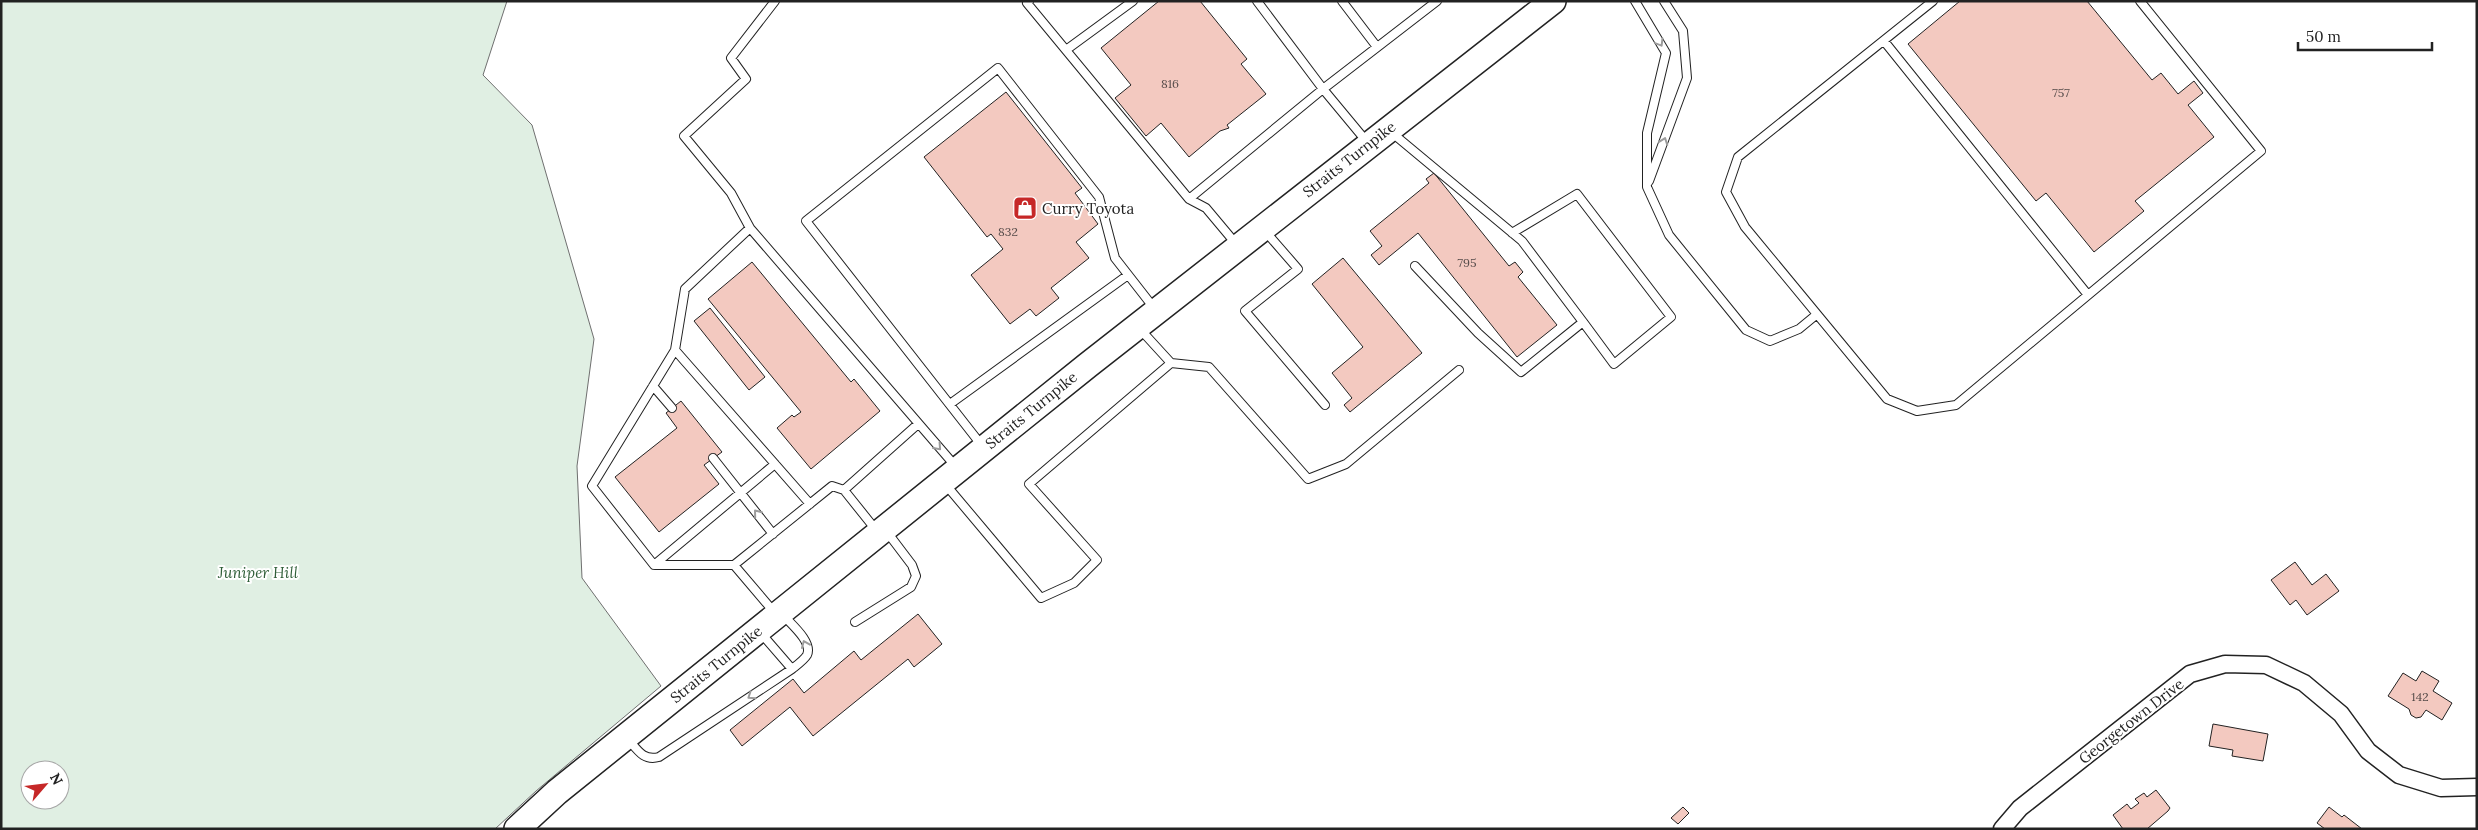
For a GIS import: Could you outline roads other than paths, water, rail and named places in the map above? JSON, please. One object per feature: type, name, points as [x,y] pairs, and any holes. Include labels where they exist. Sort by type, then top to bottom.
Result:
[{"type":"main road","name":"Straits Turnpike","points":[[517,829],[557,792],[984,448],[1238,246],[1553,1]]},
{"type":"street","name":"Georgetown Drive","points":[[2002,829],[2020,808],[2190,674],[2225,664],[2266,665],[2304,683],[2341,714],[2368,751],[2399,775],[2441,788],[2477,787]]},
{"type":"lane","points":[[775,1],[731,58],[746,79],[684,136],[730,193],[750,228],[918,424],[951,475],[1041,598],[1074,583],[1097,560],[1029,484],[1170,363],[1209,367],[1308,479],[1346,464],[1459,370]]},
{"type":"lane","points":[[1029,1],[1027,3],[1189,200],[1206,208],[1238,246]]},
{"type":"lane","points":[[1066,50],[1133,1]]},
{"type":"lane","points":[[1257,1],[1322,89],[1378,137],[1522,241],[1614,364],[1671,317],[1577,194],[1512,233]]},
{"type":"lane","points":[[1342,1],[1377,47]]},
{"type":"lane","points":[[1189,200],[1322,89],[1436,1]]},
{"type":"lane","points":[[1636,1],[1666,53],[1647,133],[1647,187],[1670,235],[1746,330],[1770,341],[1798,329],[1816,315]]},
{"type":"lane","points":[[1647,187],[1687,78],[1683,31],[1664,1]]},
{"type":"lane","points":[[1933,1],[1738,157],[1726,192],[1745,227],[1887,399],[1917,411],[1956,405],[2261,151],[2140,1]]},
{"type":"lane","points":[[1884,41],[2088,295]]},
{"type":"lane","points":[[984,448],[806,221],[998,68],[1099,197],[1115,258],[1128,275],[1147,319],[1170,363]]},
{"type":"lane","points":[[654,566],[592,486],[675,350],[685,289],[750,228]]},
{"type":"lane","points":[[1262,228],[1298,268],[1245,311],[1325,405]]},
{"type":"lane","points":[[1415,266],[1478,333],[1521,372],[1583,322]]},
{"type":"lane","points":[[950,404],[1128,275]]},
{"type":"lane","points":[[675,350],[810,504]]},
{"type":"lane","points":[[653,386],[672,408]]},
{"type":"lane","points":[[844,490],[918,424]]},
{"type":"lane","points":[[713,458],[774,534]]},
{"type":"lane","points":[[654,566],[775,464]]},
{"type":"lane","points":[[654,566],[734,566],[832,486],[844,490],[912,566],[916,576],[911,587],[855,622]]},
{"type":"lane","points":[[734,566],[772,619],[792,668]]},
{"type":"lane","points":[[626,737],[643,756],[652,759],[659,757],[806,657],[808,650],[806,641],[772,619]]},
{"type":"place","name":"Curry Toyota","points":[[1025,208]]},
{"type":"park label","name":"Juniper Hill","points":[[258,572]]}]
